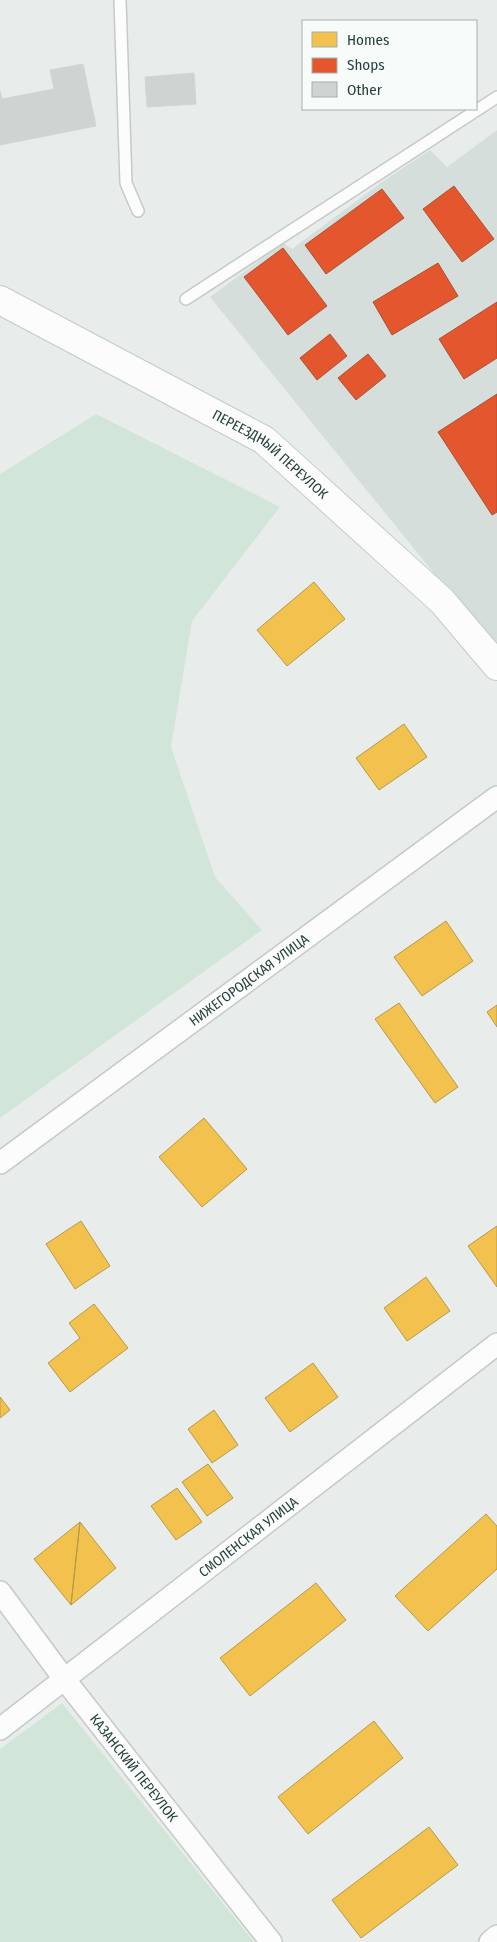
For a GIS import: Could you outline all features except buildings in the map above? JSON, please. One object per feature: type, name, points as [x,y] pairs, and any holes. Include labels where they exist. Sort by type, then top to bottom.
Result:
[{"type":"street","name":"ПЕРЕЕЗДНЫЙ ПЕРЕУЛОК","points":[[0,300],[264,440],[442,601],[497,666]]},
{"type":"street","name":"НИЖЕГОРОДСКАЯ УЛИЦА","points":[[0,1163],[497,797]]},
{"type":"street","name":"СМОЛЕНСКАЯ УЛИЦА","points":[[0,1729],[497,1344]]},
{"type":"street","name":"КАЗАНСКИЙ ПЕРЕУЛОК","points":[[0,1592],[65,1680],[271,1942]]},
{"type":"street","points":[[490,1942],[497,1936]]},
{"type":"lane","points":[[120,0],[126,183],[138,211]]},
{"type":"lane","points":[[186,299],[497,97]]},
{"type":"shaded area","points":[[497,130],[497,651],[210,297],[283,243],[292,249],[382,182],[430,150],[447,167]]},
{"type":"green space","points":[[96,414],[280,507],[192,621],[171,747],[215,877],[262,930],[0,1118],[0,474]]},
{"type":"green space","points":[[62,1703],[254,1942],[0,1942],[0,1749]]}]
